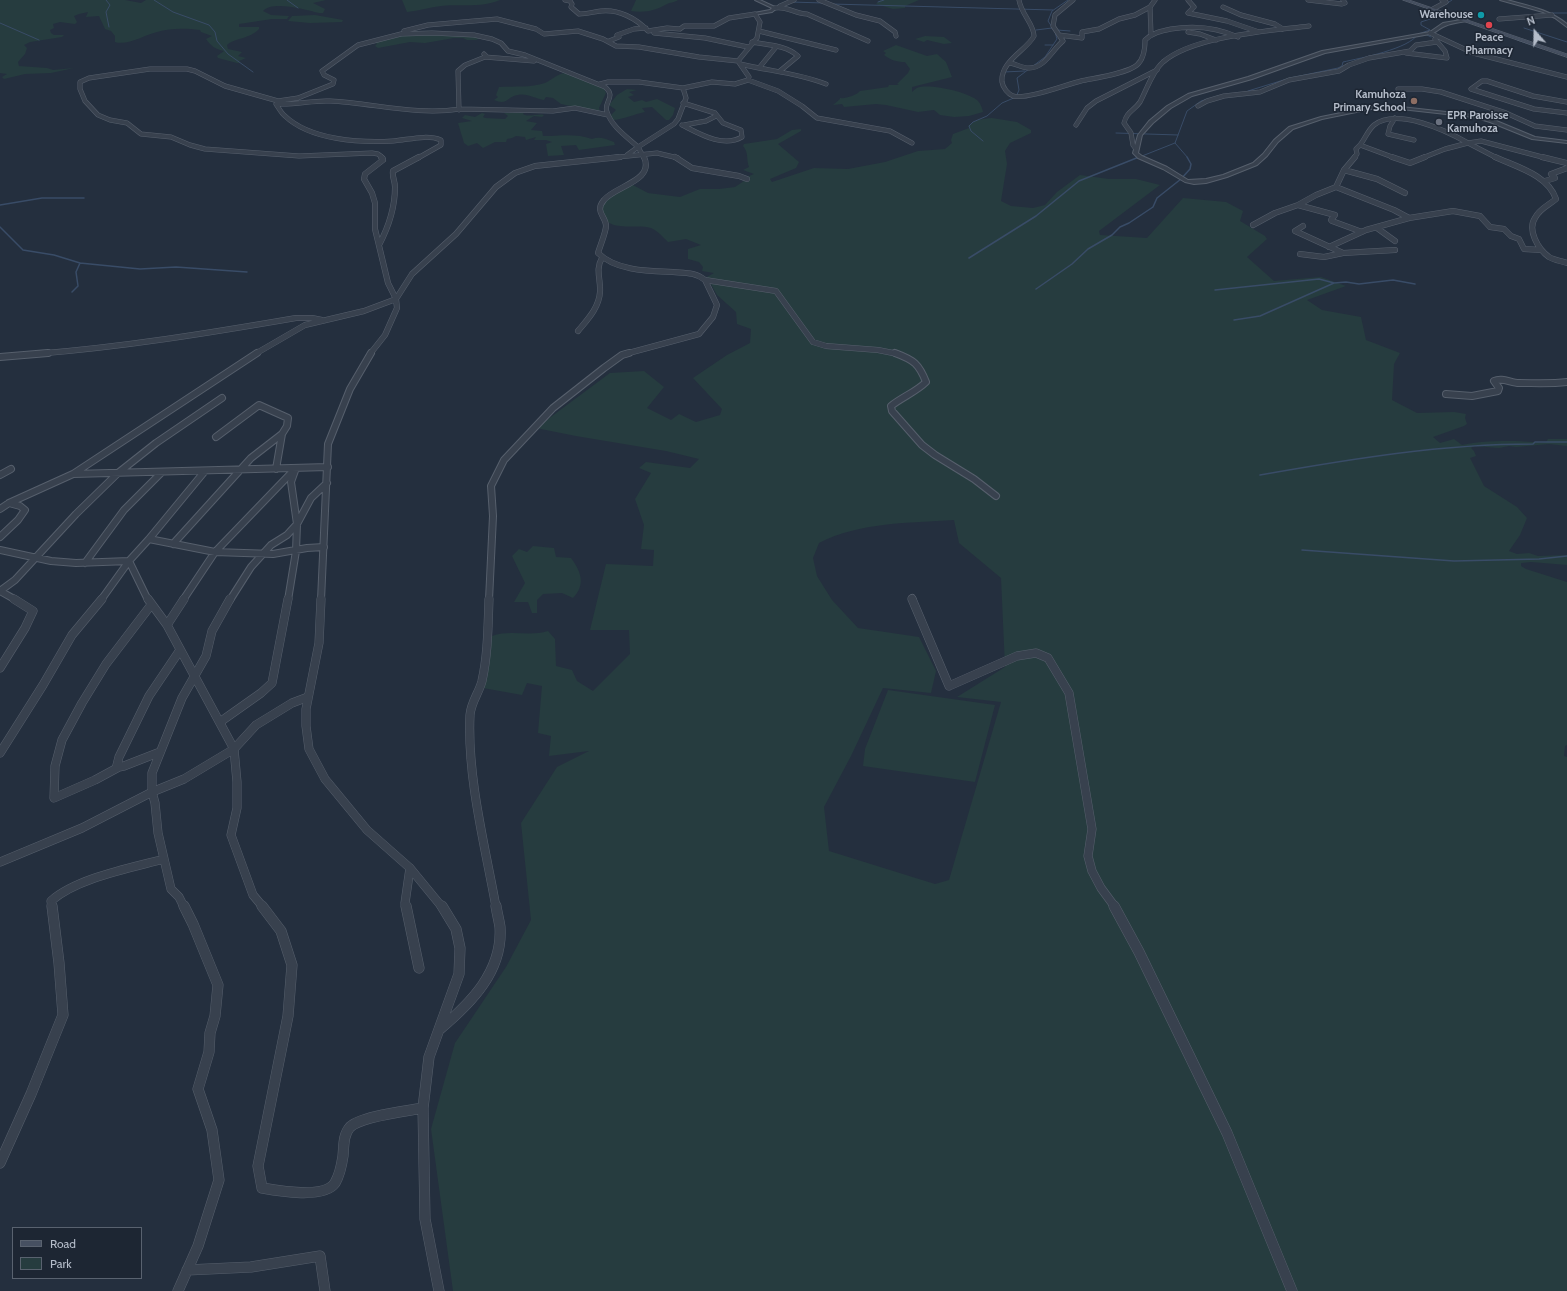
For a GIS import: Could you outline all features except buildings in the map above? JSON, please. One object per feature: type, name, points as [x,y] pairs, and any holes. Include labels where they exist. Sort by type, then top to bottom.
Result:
[{"type":"main road","points":[[1405,0],[1467,20],[1567,56]]},
{"type":"street","points":[[565,0],[570,2],[572,4],[571,8],[575,9],[579,14],[610,11],[629,17],[646,28],[648,31],[668,28],[708,30],[729,18],[771,11],[794,0]]},
{"type":"street","points":[[757,0],[802,15],[812,16],[868,41]]},
{"type":"street","points":[[819,0],[856,15],[880,21],[895,32],[896,36]]},
{"type":"street","points":[[1019,0],[1024,19],[1032,27],[1034,36],[1033,39],[1019,51],[1002,73],[1001,81],[1004,89],[1016,96],[1036,94],[1081,81],[1113,74],[1137,65],[1145,52],[1146,48],[1144,43],[1151,34],[1150,7]]},
{"type":"street","points":[[1010,63],[1030,68],[1050,56],[1056,46],[1063,41],[1053,26],[1053,19],[1061,8],[1073,0]]},
{"type":"street","points":[[1059,35],[1082,38],[1082,32],[1099,29],[1119,19],[1135,15],[1150,7],[1155,0]]},
{"type":"street","points":[[1188,0],[1194,7],[1188,13],[1226,21],[1259,32]]},
{"type":"street","points":[[1308,0],[1342,4],[1345,3],[1343,0]]},
{"type":"street","points":[[1433,9],[1446,2],[1442,0]]},
{"type":"street","points":[[1502,0],[1552,15],[1567,26]]},
{"type":"street","points":[[1223,7],[1241,15],[1275,24],[1283,29]]},
{"type":"street","points":[[1544,12],[1549,10]]},
{"type":"street","points":[[739,62],[748,47],[757,38],[760,22],[755,14]]},
{"type":"street","points":[[1500,19],[1552,15]]},
{"type":"street","points":[[401,34],[406,30],[428,25],[497,19],[536,29],[544,34],[578,31],[609,41],[616,46],[644,48],[739,62],[770,71],[780,71],[808,77],[826,84]]},
{"type":"street","points":[[1467,20],[1441,25],[1436,28],[1434,32],[1324,52],[1250,78],[1190,95],[1169,107],[1140,134],[1135,153],[1138,156],[1165,168],[1187,181],[1206,181],[1231,174],[1255,164],[1285,132],[1302,123],[1370,108],[1401,108],[1473,116],[1492,121],[1534,138],[1567,142]]},
{"type":"street","points":[[1151,34],[1196,25],[1223,30],[1238,37]]},
{"type":"street","points":[[1136,149],[1132,145],[1131,134],[1124,123],[1126,115],[1139,103],[1146,87],[1162,63],[1178,52],[1194,45],[1259,32],[1309,26]]},
{"type":"street","points":[[609,41],[619,37],[617,35],[634,29],[646,28]]},
{"type":"street","points":[[759,31],[836,50]]},
{"type":"street","points":[[1188,32],[1200,34],[1216,40]]},
{"type":"street","points":[[277,102],[302,97],[333,84],[334,80],[324,75],[322,71],[353,47],[401,34],[432,33],[482,37],[498,41],[508,51],[600,84],[611,93],[611,98],[606,110],[608,115],[613,123],[638,147],[646,164],[645,169],[639,178],[612,192],[601,202],[599,211],[606,226],[598,253],[602,258],[628,267],[697,274],[705,280],[717,305],[714,316],[699,334],[622,355],[554,408],[504,460],[491,486],[493,516],[487,648],[482,682],[472,703],[470,713],[472,771],[488,852],[490,878],[500,928],[498,952],[482,988],[468,1006],[439,1029]]},
{"type":"street","points":[[654,34],[705,38],[748,47]]},
{"type":"street","points":[[1423,34],[1436,36],[1477,54],[1567,77]]},
{"type":"street","points":[[1404,52],[1447,58],[1445,51],[1435,38],[1436,36]]},
{"type":"street","points":[[752,42],[789,50],[798,56],[780,71]]},
{"type":"street","points":[[1198,106],[1207,101],[1224,96],[1260,92],[1289,80],[1339,71],[1349,65],[1363,60],[1413,50],[1416,46],[1437,42]]},
{"type":"street","points":[[759,68],[776,47]]},
{"type":"street","points":[[459,110],[458,71],[465,65],[484,56],[542,62]]},
{"type":"street","points":[[739,62],[749,77],[748,80]]},
{"type":"street","points":[[439,1291],[425,1219],[423,1108],[429,1057],[459,974],[460,948],[456,929],[444,908],[410,868],[367,830],[325,780],[309,749],[306,726],[306,709],[319,643],[328,482],[328,444],[350,389],[370,354],[385,335],[397,308],[396,299],[388,283],[375,229],[375,203],[364,177],[383,160],[381,155],[378,154],[299,156],[228,151],[200,147],[171,137],[141,134],[128,123],[102,117],[89,106],[81,95],[80,82],[89,78],[150,69],[187,69],[199,73],[225,86],[277,102],[295,104],[329,100],[446,112],[459,110],[553,112],[576,108],[608,115]]},
{"type":"street","points":[[1076,125],[1087,108],[1096,101],[1157,70]]},
{"type":"street","points":[[600,84],[608,82],[639,82],[683,88],[712,82],[740,83],[748,80],[781,93],[818,118],[890,130],[912,143]]},
{"type":"street","points":[[1567,102],[1523,94],[1487,81],[1482,81],[1471,89],[1540,110],[1567,113]]},
{"type":"street","points":[[627,156],[638,147],[674,124],[682,111],[686,95],[683,88]]},
{"type":"street","points":[[1398,89],[1422,89],[1441,92],[1506,113],[1535,126],[1567,130]]},
{"type":"street","points":[[1540,110],[1542,104],[1547,99]]},
{"type":"street","points":[[277,102],[279,110],[300,127],[330,137],[384,141],[429,138],[439,138],[441,140],[441,145],[393,171],[392,176],[395,184],[394,202],[383,239],[379,245]]},
{"type":"street","points":[[674,124],[682,125],[725,142],[738,140],[742,137],[741,130],[723,123],[715,113],[683,103]]},
{"type":"street","points":[[1401,108],[1390,126],[1388,134],[1414,140]]},
{"type":"street","points":[[682,125],[706,121],[716,116]]},
{"type":"street","points":[[1253,225],[1275,213],[1298,205],[1316,195],[1336,187],[1344,170],[1357,154],[1356,149],[1371,127],[1375,124],[1396,118],[1429,126],[1469,143],[1545,181],[1553,190],[1556,199],[1542,208],[1536,215],[1532,222],[1534,236],[1541,250],[1552,258],[1567,263]]},
{"type":"street","points":[[1360,145],[1410,163],[1440,150],[1483,141],[1567,162]]},
{"type":"street","points":[[0,509],[9,502],[73,474],[226,372],[305,325],[364,311],[396,299],[412,274],[456,234],[496,187],[506,178],[515,173],[535,166],[657,152],[673,156],[699,170],[739,176],[747,179]]},
{"type":"street","points":[[1545,181],[1555,178],[1551,174],[1567,168]]},
{"type":"street","points":[[1344,170],[1377,179],[1405,193]]},
{"type":"street","points":[[1336,187],[1394,210],[1409,218]]},
{"type":"street","points":[[1298,205],[1335,215],[1331,220],[1332,221],[1362,232]]},
{"type":"street","points":[[1329,247],[1362,232],[1409,218],[1453,211],[1480,216],[1490,227],[1504,229],[1511,236],[1517,238],[1524,249],[1541,250]]},
{"type":"street","points":[[1303,226],[1295,231],[1343,253]]},
{"type":"street","points":[[1377,228],[1395,242]]},
{"type":"street","points":[[1300,254],[1324,257],[1343,253],[1395,250]]},
{"type":"street","points":[[578,331],[592,314],[600,294],[598,266],[602,258]]},
{"type":"street","points":[[705,280],[776,291],[810,340],[819,345],[900,354],[914,362],[925,376],[926,382],[921,387],[896,401],[891,406],[892,411],[922,444],[935,455],[974,479],[996,496]]},
{"type":"street","points":[[0,357],[88,350],[168,340],[296,318],[324,320]]},
{"type":"street","points":[[1446,394],[1465,396],[1492,393],[1498,391],[1499,388],[1494,381],[1498,379],[1517,383],[1533,382],[1548,384],[1567,382]]},
{"type":"street","points":[[0,591],[20,576],[34,559],[118,473],[148,448],[222,398]]},
{"type":"street","points":[[173,544],[242,470],[251,458],[282,434],[287,426],[288,418],[259,405],[216,437]]},
{"type":"street","points":[[276,469],[282,434]]},
{"type":"street","points":[[73,474],[328,467]]},
{"type":"street","points":[[220,722],[261,693],[272,682],[275,673],[296,550],[297,524],[291,482],[296,468]]},
{"type":"street","points":[[167,625],[215,552],[296,468]]},
{"type":"street","points":[[0,475],[11,469]]},
{"type":"street","points":[[0,753],[43,685],[72,635],[110,589],[129,561],[205,471]]},
{"type":"street","points":[[85,562],[124,510],[162,472]]},
{"type":"street","points":[[178,1291],[198,1246],[219,1180],[212,1130],[198,1089],[209,1052],[210,1033],[215,1016],[218,985],[193,924],[179,897],[171,889],[168,870],[158,833],[155,803],[152,792],[152,773],[171,723],[206,656],[212,632],[217,621],[241,579],[271,545],[287,535],[297,524],[311,498],[328,482]]},
{"type":"street","points":[[0,537],[18,520],[24,510],[20,506],[9,502]]},
{"type":"street","points":[[149,539],[215,552],[285,553],[324,546]]},
{"type":"street","points":[[0,550],[34,559],[57,562],[129,561]]},
{"type":"street","points":[[129,561],[151,605],[167,625],[234,749],[237,782],[237,808],[231,835],[254,895],[280,931],[292,965],[288,1016],[258,1166],[262,1188],[287,1193],[323,1191],[335,1183],[342,1161],[345,1134],[350,1126],[373,1117],[423,1108]]},
{"type":"street","points":[[0,591],[29,606],[33,611],[25,628],[0,668]]},
{"type":"street","points":[[912,598],[949,686],[1017,656],[1036,653],[1048,658],[1069,693],[1092,829],[1088,856],[1092,871],[1101,888],[1115,907],[1139,952],[1227,1133],[1292,1291]]},
{"type":"street","points":[[151,605],[106,664],[62,740],[55,766],[54,798],[120,767],[160,752]]},
{"type":"street","points":[[120,767],[117,765],[119,757],[148,696],[180,650]]},
{"type":"street","points":[[0,862],[82,828],[152,792],[184,779],[234,749],[256,725],[292,703],[308,697]]},
{"type":"street","points":[[0,1163],[58,1030],[63,1015],[58,956],[51,901],[60,893],[81,884],[164,859]]},
{"type":"street","points":[[410,868],[405,903],[419,968]]},
{"type":"street","points":[[187,1270],[251,1267],[320,1256],[325,1291]]},
{"type":"green space","points":[[0,0],[125,0],[141,3],[146,0],[326,0],[313,3],[325,9],[323,13],[290,7],[274,6],[263,11],[271,15],[289,16],[287,19],[272,19],[239,24],[239,27],[259,27],[259,29],[251,35],[227,45],[228,49],[242,52],[238,56],[246,58],[239,61],[240,63],[218,58],[217,56],[224,51],[216,48],[206,39],[212,36],[201,32],[200,30],[173,29],[152,33],[125,43],[120,43],[115,42],[115,36],[111,31],[105,29],[99,16],[86,17],[88,12],[79,14],[74,16],[77,22],[75,24],[60,22],[53,24],[54,28],[50,30],[51,33],[54,35],[64,35],[62,37],[30,42],[24,45],[27,48],[25,54],[18,62],[19,66],[47,68],[53,70],[74,68],[51,73],[25,74],[4,79],[2,77],[7,74],[0,73]]},
{"type":"green space","points":[[402,0],[500,0],[486,4],[448,5],[407,12]]},
{"type":"green space","points":[[636,0],[678,0],[649,11],[631,11]]},
{"type":"green space","points":[[880,0],[919,0],[905,6],[905,8],[893,9],[876,4]]},
{"type":"green space","points":[[315,15],[343,20],[342,22],[310,23],[288,21],[292,16]]},
{"type":"green space","points":[[417,34],[482,37],[476,40],[454,38],[425,43],[410,42],[378,48],[375,46],[377,44],[374,42]]},
{"type":"green space","points":[[925,36],[944,37],[952,43],[944,44],[927,40],[924,42],[915,39]]},
{"type":"green space","points":[[896,45],[927,56],[937,54],[946,62],[952,77],[912,87],[912,92],[917,88],[930,87],[948,89],[966,94],[978,101],[983,112],[969,116],[954,117],[940,115],[934,110],[918,112],[876,104],[844,107],[842,104],[833,105],[840,98],[851,96],[860,91],[888,87],[889,85],[899,85],[897,84],[910,69],[905,62],[899,62],[891,59],[884,55],[886,53],[883,51]]},
{"type":"green space","points":[[565,73],[603,87],[606,93],[599,108],[600,112],[561,104],[553,98],[546,97],[544,100],[528,95],[521,95],[514,96],[502,102],[494,100],[498,97],[496,95],[499,87],[539,85]]},
{"type":"green space","points":[[627,89],[637,90],[629,92],[634,95],[628,97],[634,102],[642,100],[646,102],[657,99],[675,108],[673,115],[669,120],[666,120],[652,107],[642,108],[645,112],[613,120],[610,116],[616,110],[609,105],[617,95]]},
{"type":"green space","points":[[524,112],[523,114],[528,116],[544,115],[542,117],[534,116],[526,121],[537,123],[531,130],[542,131],[543,136],[574,135],[592,139],[600,138],[614,142],[615,145],[579,150],[576,145],[561,146],[564,155],[548,156],[546,144],[552,142],[546,140],[534,140],[536,137],[526,140],[525,137],[516,136],[507,139],[506,142],[495,142],[483,148],[477,143],[468,146],[464,143],[458,123],[472,121],[462,118],[465,115],[475,117],[482,113],[485,114],[483,117],[485,118],[505,119],[508,116],[504,113]]},
{"type":"green space","points":[[992,118],[1017,122],[1031,130],[1031,133],[1010,143],[1005,151],[1007,164],[1001,201],[1011,206],[1033,208],[1045,205],[1057,192],[1080,175],[1109,179],[1136,179],[1160,185],[1099,231],[1100,235],[1147,238],[1183,198],[1226,202],[1243,211],[1240,221],[1265,236],[1267,239],[1247,257],[1274,281],[1321,277],[1346,286],[1307,300],[1322,310],[1361,317],[1366,340],[1400,353],[1394,364],[1392,400],[1417,413],[1454,412],[1466,414],[1465,418],[1467,424],[1433,437],[1440,443],[1454,439],[1462,445],[1515,441],[1546,442],[1548,439],[1567,439],[1567,446],[1549,444],[1499,448],[1474,446],[1471,448],[1476,456],[1470,458],[1484,486],[1517,507],[1527,518],[1520,535],[1509,551],[1517,554],[1529,553],[1538,556],[1567,555],[1567,565],[1531,562],[1521,563],[1521,566],[1567,582],[1567,745],[1565,746],[1564,756],[1567,757],[1567,1291],[453,1291],[431,1129],[455,1043],[506,967],[531,920],[521,823],[557,767],[589,751],[549,756],[551,736],[538,733],[542,686],[527,683],[522,695],[483,688],[487,679],[492,636],[506,633],[541,633],[548,631],[555,639],[556,666],[572,670],[577,681],[593,691],[630,654],[629,630],[590,630],[606,564],[653,566],[654,550],[641,549],[644,525],[635,499],[651,473],[639,468],[646,462],[690,468],[699,459],[666,451],[536,428],[610,373],[644,371],[664,387],[647,408],[671,420],[679,414],[696,422],[720,415],[722,409],[693,378],[727,355],[750,343],[751,329],[737,324],[736,312],[717,295],[707,277],[714,273],[702,271],[703,267],[699,262],[688,259],[688,249],[701,245],[686,239],[668,242],[658,232],[651,228],[622,226],[609,223],[604,218],[601,211],[602,198],[613,190],[629,183],[648,193],[680,197],[700,189],[735,187],[747,179],[751,179],[747,177],[754,174],[743,170],[749,167],[746,151],[743,146],[744,144],[777,139],[792,130],[801,129],[801,131],[778,144],[799,162],[796,168],[770,179],[772,182],[814,168],[848,169],[885,162],[918,151],[945,149],[952,143],[951,140],[953,134],[969,128],[968,126],[976,121]],"holes":[[[954,520],[959,543],[1001,578],[1005,667],[957,697],[1001,702],[949,880],[935,884],[829,851],[824,807],[851,756],[883,688],[931,693],[936,671],[919,637],[858,628],[832,600],[817,576],[813,558],[819,543],[835,536],[868,527],[902,523]]]},
{"type":"green space","points":[[533,546],[554,548],[556,557],[571,558],[581,578],[580,588],[573,598],[562,593],[543,594],[537,600],[537,613],[532,613],[528,602],[514,602],[525,583],[512,556],[519,549],[527,552]]},
{"type":"green space","points":[[888,690],[995,705],[975,782],[863,766],[865,749]]},
{"type":"waterway","points":[[106,0],[110,5],[106,12],[109,27]]},
{"type":"waterway","points":[[154,0],[173,12],[209,25],[215,32],[217,41],[228,54],[253,72]]},
{"type":"waterway","points":[[287,0],[298,8]]},
{"type":"waterway","points":[[878,2],[884,0]]},
{"type":"waterway","points":[[1052,27],[1048,21],[1052,11],[1068,0]]},
{"type":"waterway","points":[[1446,4],[1452,0]]},
{"type":"waterway","points":[[791,2],[823,3]]},
{"type":"waterway","points":[[831,4],[1053,10]]},
{"type":"waterway","points":[[1248,91],[1290,78],[1338,68],[1342,66],[1343,62],[1384,52],[1405,44],[1418,34],[1430,30],[1421,25],[1421,22],[1436,17],[1438,12]]},
{"type":"waterway","points":[[1552,13],[1567,13]]},
{"type":"waterway","points":[[0,23],[39,40]]},
{"type":"waterway","points":[[1036,30],[1052,28]]},
{"type":"waterway","points":[[1524,28],[1567,42]]},
{"type":"waterway","points":[[1057,30],[1070,31]]},
{"type":"waterway","points":[[1053,45],[1057,39],[1055,32]]},
{"type":"waterway","points":[[1425,34],[1431,37]]},
{"type":"waterway","points":[[1517,40],[1543,49]]},
{"type":"waterway","points":[[1045,45],[1053,45]]},
{"type":"waterway","points":[[983,141],[971,131],[969,126],[973,122],[987,116],[1002,103],[1016,97],[1019,90],[1017,78],[1045,57],[1053,45]]},
{"type":"waterway","points":[[1004,72],[1025,71]]},
{"type":"waterway","points":[[1178,135],[1187,111],[1201,101],[1218,96]]},
{"type":"waterway","points":[[1116,133],[1178,135]]},
{"type":"waterway","points":[[1175,143],[1178,135]]},
{"type":"waterway","points":[[1137,158],[1175,143]]},
{"type":"waterway","points":[[1175,143],[1188,158]]},
{"type":"waterway","points":[[969,258],[1036,216],[1079,181],[1139,157]]},
{"type":"waterway","points":[[1036,289],[1072,264],[1088,249],[1112,235],[1120,227],[1129,223],[1153,207],[1157,198],[1181,179],[1190,169],[1191,164],[1187,157]]},
{"type":"waterway","points":[[0,205],[42,198],[84,198]]},
{"type":"waterway","points":[[0,227],[23,250],[54,255],[80,263]]},
{"type":"waterway","points":[[72,292],[78,286],[76,272],[80,263]]},
{"type":"waterway","points":[[80,263],[140,269],[176,267],[247,272]]},
{"type":"waterway","points":[[1215,290],[1319,279],[1334,283]]},
{"type":"waterway","points":[[1334,283],[1346,282],[1359,284],[1393,280],[1415,284]]},
{"type":"waterway","points":[[1234,320],[1260,316],[1334,283]]},
{"type":"waterway","points":[[1260,475],[1328,463],[1430,450],[1533,444],[1535,442],[1567,442]]},
{"type":"waterway","points":[[1302,550],[1454,561],[1539,559],[1567,556]]},
{"type":"place","name":"Warehouse","points":[[1481,15]]},
{"type":"place","name":"Peace Pharmacy","points":[[1489,25]]},
{"type":"place","name":"Kamuhoza Primary School","points":[[1414,101]]},
{"type":"place","name":"EPR Paroisse Kamuhoza","points":[[1439,122]]}]
